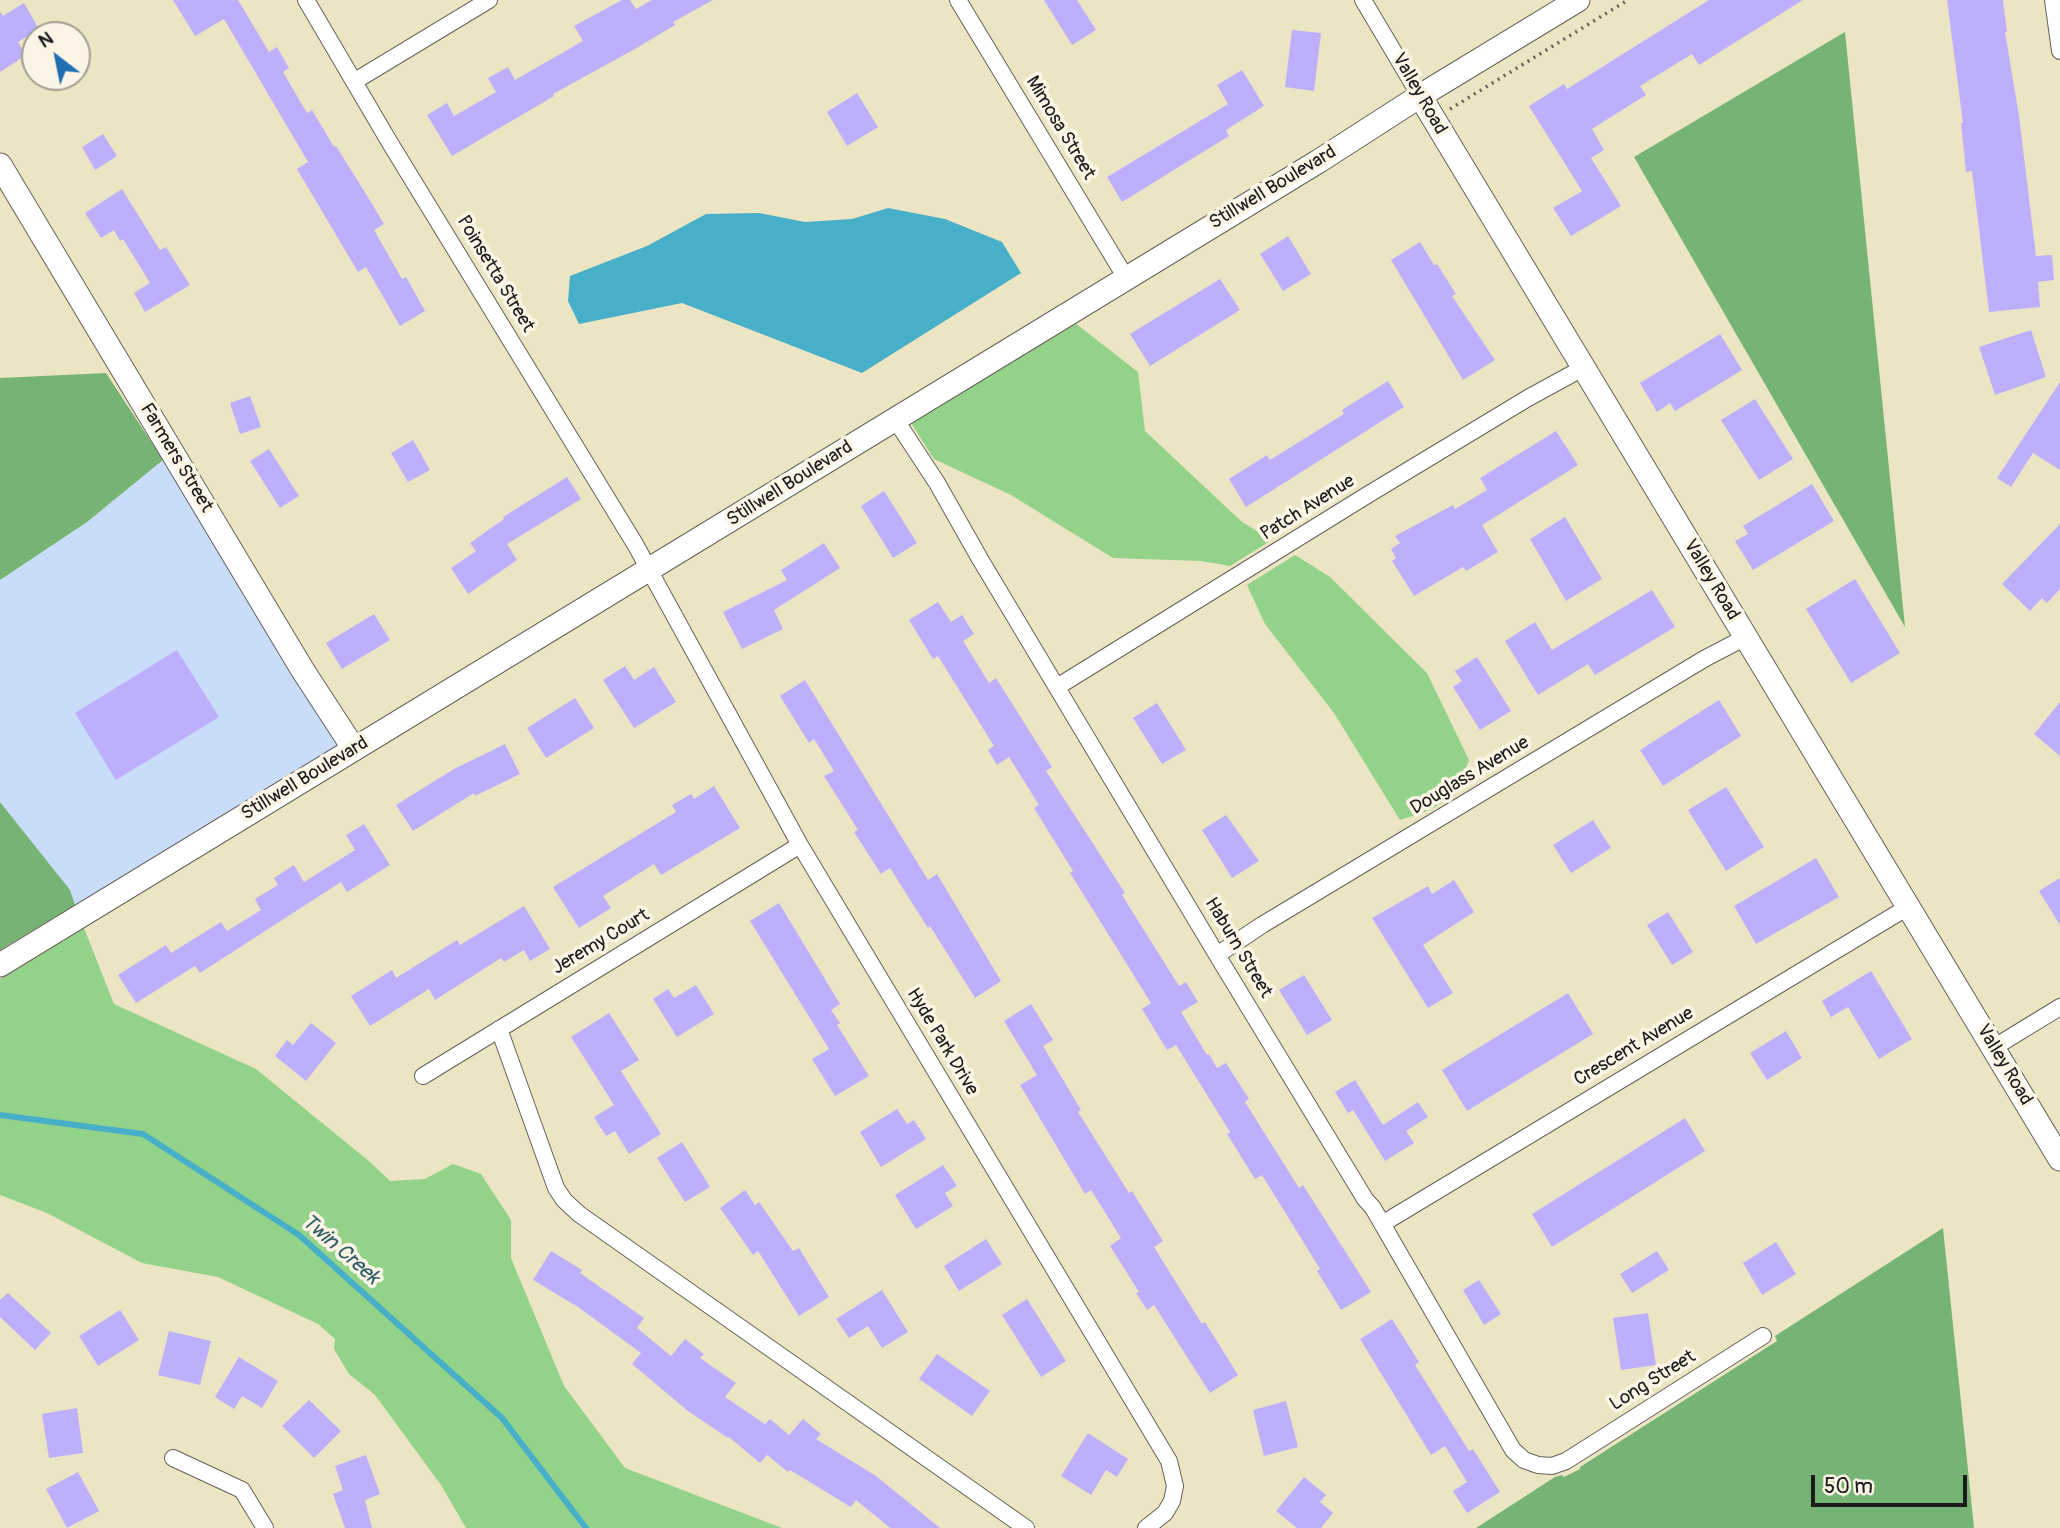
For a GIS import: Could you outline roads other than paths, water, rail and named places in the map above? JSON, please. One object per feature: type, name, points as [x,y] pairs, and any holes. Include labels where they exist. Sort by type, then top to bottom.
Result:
[{"type":"street","name":"Poinsetta Street","points":[[306,0],[635,544],[648,570]]},
{"type":"street","points":[[355,81],[489,0]]},
{"type":"street","name":"Mimosa Street","points":[[958,0],[1125,278]]},
{"type":"street","name":"Valley Road","points":[[1363,0],[2060,1159]]},
{"type":"street","name":"Stillwell Boulevard","points":[[0,965],[1319,161],[1578,0]]},
{"type":"street","points":[[2053,0],[2060,51]]},
{"type":"street","name":"Farmers Street","points":[[0,165],[302,669],[354,749]]},
{"type":"street","name":"Patch Avenue","points":[[1057,687],[1369,494],[1583,368]]},
{"type":"street","name":"Haburn Street","points":[[895,419],[937,483],[1217,955],[1382,1224],[1513,1450],[1524,1460],[1538,1465],[1552,1466],[1566,1461]]},
{"type":"street","name":"Hyde Park Drive","points":[[648,570],[800,845],[1169,1461],[1175,1486],[1172,1501],[1165,1514],[1146,1528]]},
{"type":"street","name":"Douglass Avenue","points":[[1217,955],[1273,918],[1704,659],[1746,637]]},
{"type":"street","name":"Jeremy Court","points":[[423,1076],[800,845]]},
{"type":"street","name":"Crescent Avenue","points":[[1382,1224],[1908,907]]},
{"type":"street","points":[[1993,1048],[2060,1007]]},
{"type":"street","points":[[499,1030],[556,1188],[564,1200],[579,1214],[1026,1528]]},
{"type":"street","name":"Long Street","points":[[1566,1461],[1763,1336]]},
{"type":"street","points":[[173,1458],[242,1490],[265,1528]]},
{"type":"water","points":[[888,208],[945,219],[1002,242],[1021,273],[862,373],[682,303],[579,324],[568,301],[570,276],[647,246],[706,214],[759,213],[805,222],[852,219]]},
{"type":"waterway","name":"Twin Creek","points":[[0,1115],[143,1134],[299,1235],[502,1418],[586,1528]]}]
